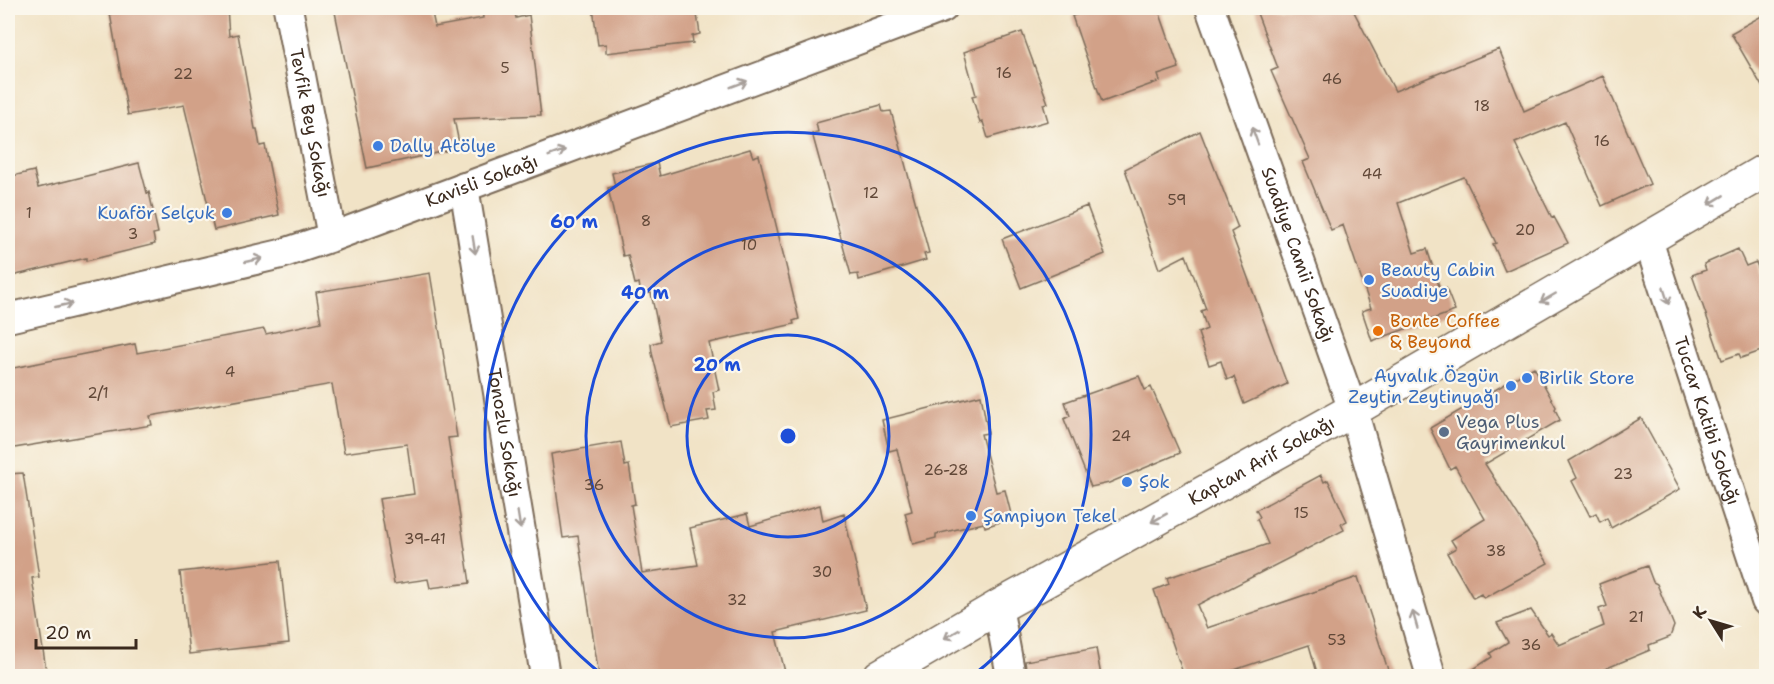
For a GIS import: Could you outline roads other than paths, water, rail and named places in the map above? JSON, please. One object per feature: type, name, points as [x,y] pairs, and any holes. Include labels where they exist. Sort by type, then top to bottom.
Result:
[{"type":"street","name":"Tevfik Bey Sokağı","points":[[288,8],[332,237]]},
{"type":"street","name":"Kavisli Sokağı","points":[[8,318],[273,256],[332,237],[943,8]]},
{"type":"street","name":"Suadiye Camii Sokağı","points":[[1210,8],[1353,410],[1431,676]]},
{"type":"street","name":"Kaptan Arif Sokağı","points":[[880,676],[998,607],[1353,410],[1767,170]]},
{"type":"street","name":"Tonozlu Sokağı","points":[[465,187],[545,676]]},
{"type":"street","name":"Tuccar Katibi Sokağı","points":[[1648,240],[1767,601]]},
{"type":"street","points":[[998,607],[1011,676]]},
{"type":"place","name":"Dally Atölye","points":[[378,146]]},
{"type":"place","name":"Kuaför Selçuk","points":[[227,213]]},
{"type":"place","name":"Beauty Cabin Suadiye","points":[[1369,280]]},
{"type":"place","name":"Bonte Coffee & Beyond","points":[[1378,331]]},
{"type":"place","name":"Birlik Store","points":[[1527,378]]},
{"type":"place","name":"Ayvalık Özgün Zeytin Zeytinyağı","points":[[1511,386]]},
{"type":"place","name":"Vega Plus Gayrimenkul","points":[[1444,432]]},
{"type":"place","name":"Şok","points":[[1127,482]]},
{"type":"place","name":"Şampiyon Tekel","points":[[971,516]]}]
